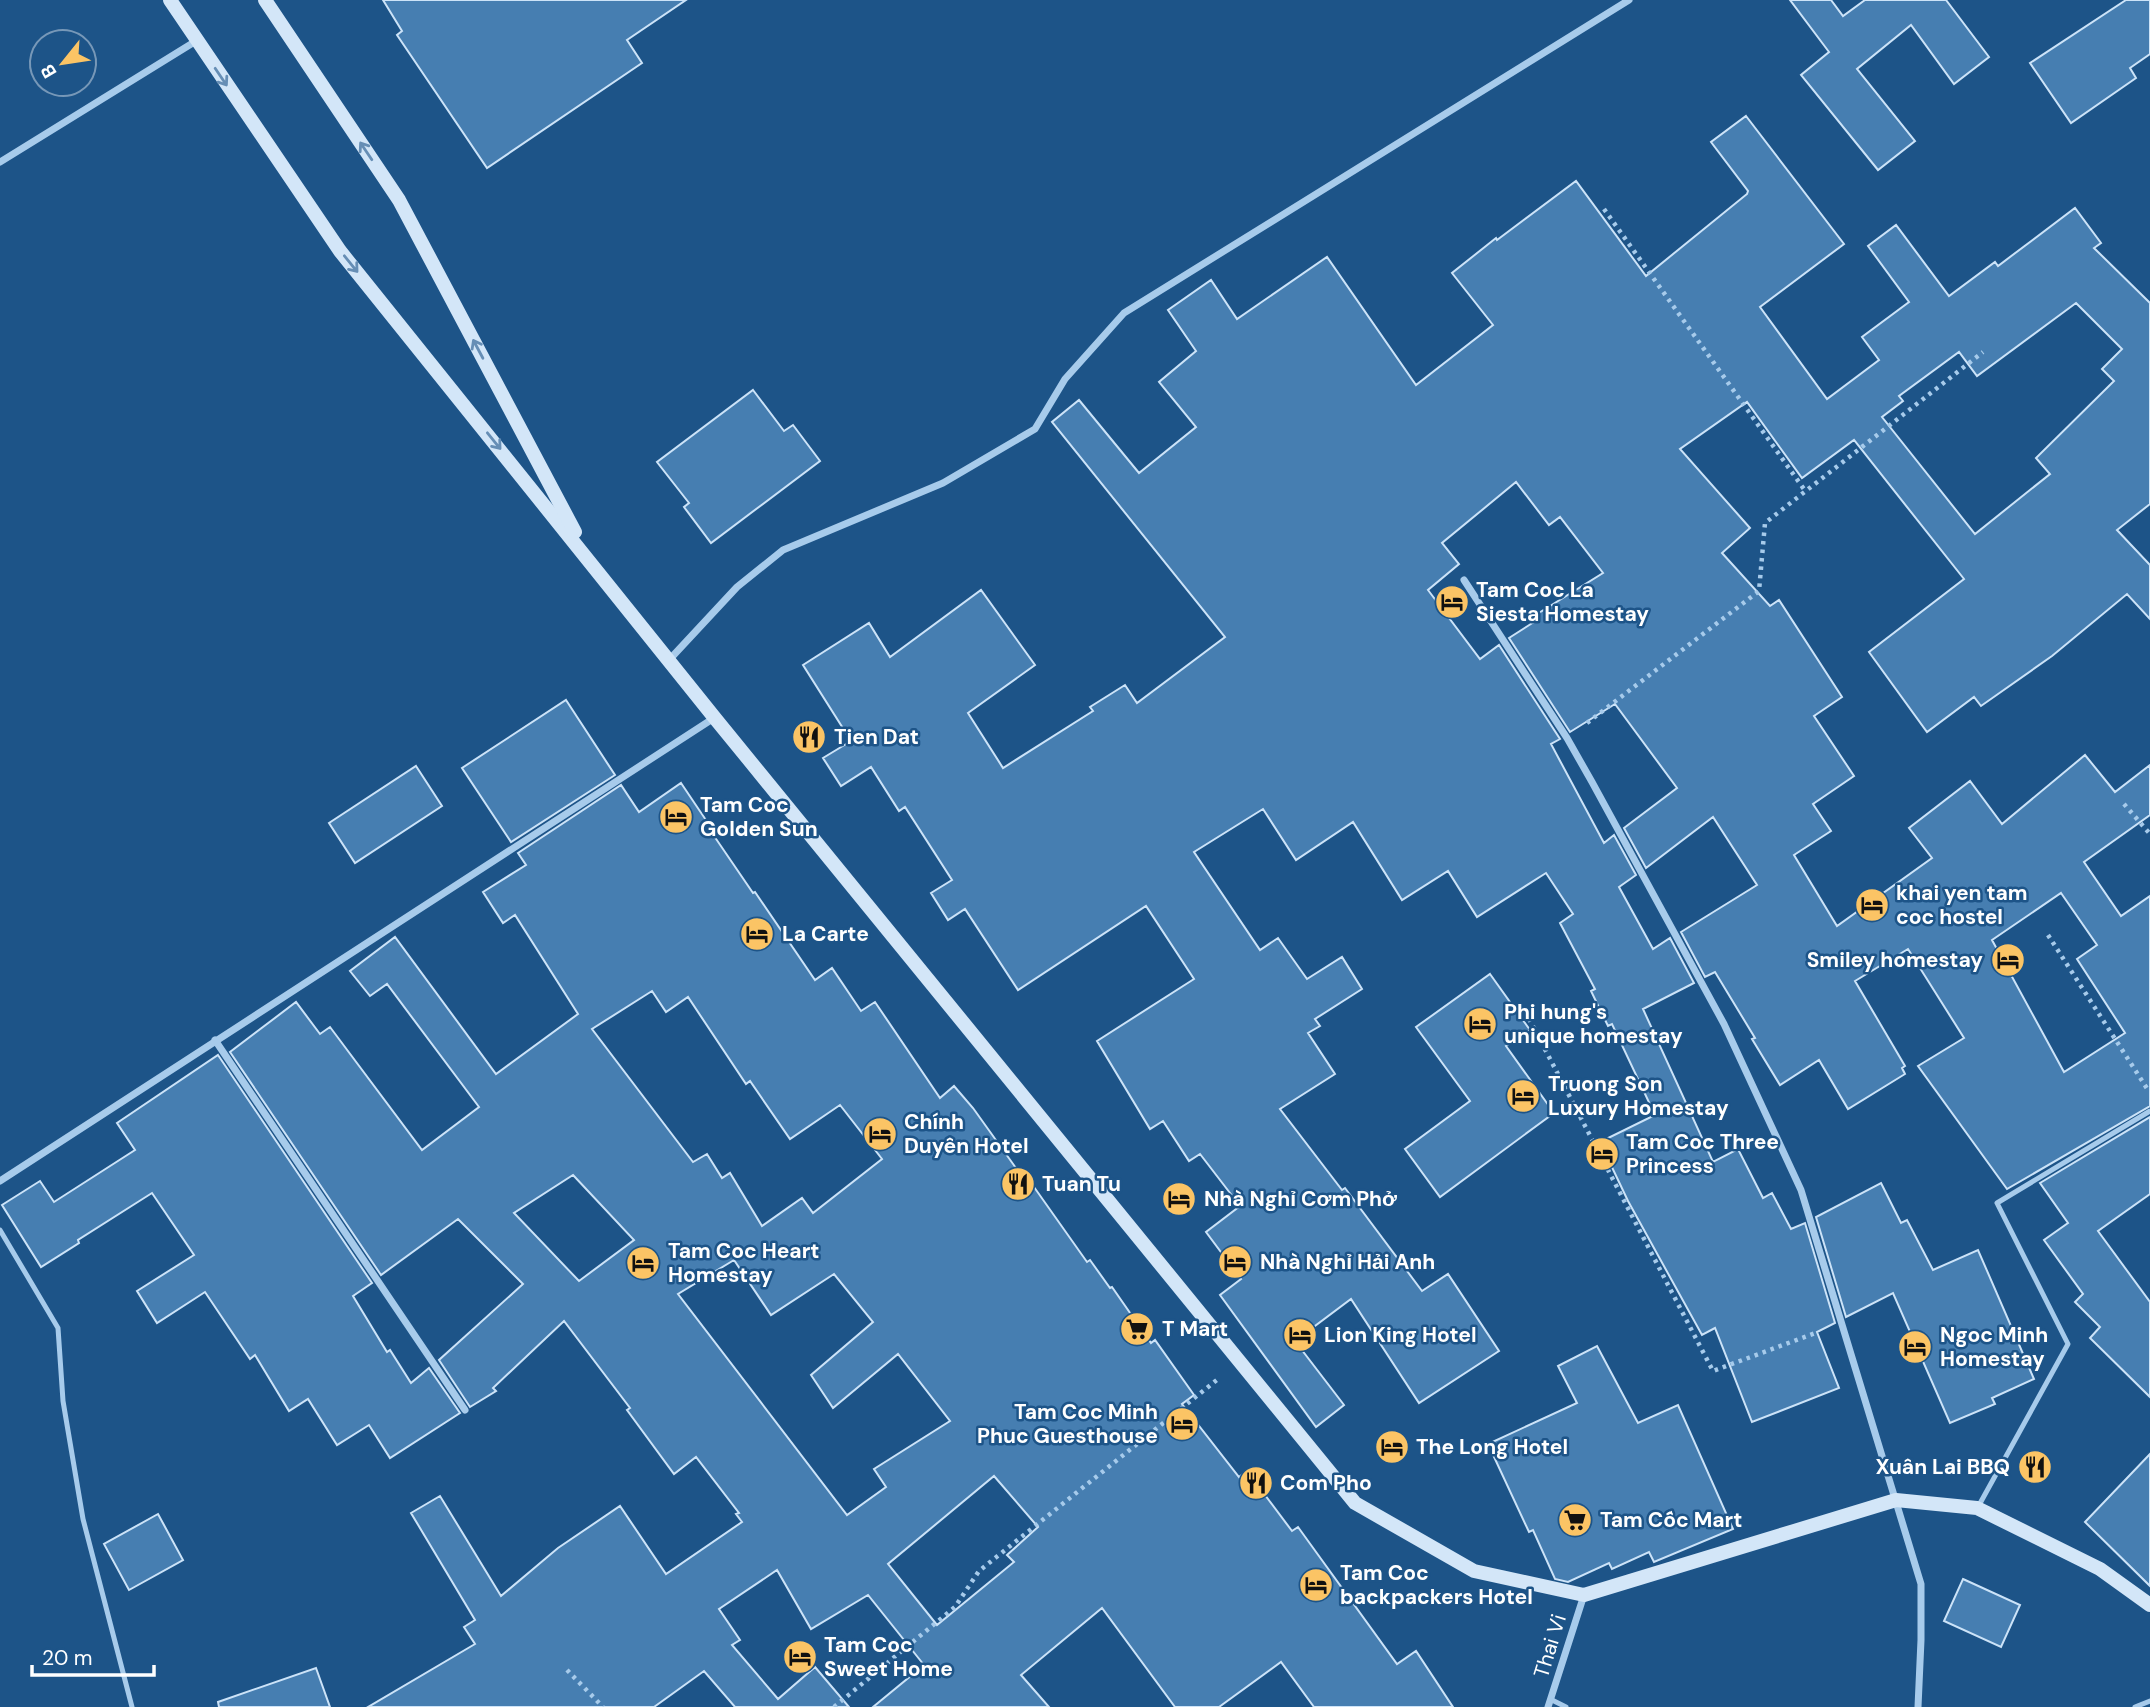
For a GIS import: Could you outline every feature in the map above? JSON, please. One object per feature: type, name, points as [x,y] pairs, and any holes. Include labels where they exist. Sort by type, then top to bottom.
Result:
[{"type":"main road","points":[[170,0],[340,251],[714,717],[1355,1503],[1474,1571],[1584,1595],[1896,1500],[1978,1508],[2100,1569],[2150,1605]]},
{"type":"main road","points":[[265,0],[399,200],[590,561]]},
{"type":"street","points":[[670,659],[737,587],[783,550],[943,483],[1035,429],[1065,379],[1124,313],[1629,0]]},
{"type":"street","points":[[0,162],[196,41]]},
{"type":"street","points":[[1464,580],[1567,738],[1724,1024],[1801,1190],[1921,1584],[1917,1707]]},
{"type":"street","points":[[0,1181],[714,717]]},
{"type":"street","points":[[215,1040],[465,1410]]},
{"type":"street","name":"Thai Vi","points":[[1550,1704],[1584,1595]]},
{"type":"lane","points":[[1978,1508],[2068,1343],[1997,1203],[2150,1111]]},
{"type":"lane","points":[[0,1230],[58,1328],[63,1401],[83,1519],[132,1707]]},
{"type":"lane","points":[[2135,1707],[2150,1701]]},
{"type":"lane","points":[[1550,1704],[1566,1707]]},
{"type":"path","points":[[1604,209],[1806,492]]},
{"type":"path","points":[[1567,738],[1759,591],[1765,523],[1983,352]]},
{"type":"path","points":[[2124,804],[2150,834]]},
{"type":"path","points":[[2048,936],[2150,1093]]},
{"type":"path","points":[[1525,1011],[1713,1371],[1842,1323]]},
{"type":"path","points":[[834,1707],[955,1608],[979,1571],[1241,1362]]},
{"type":"path","points":[[567,1670],[603,1707]]},
{"type":"building","points":[[383,0],[686,0],[627,40],[642,63],[487,168],[397,35],[402,31]]},
{"type":"building","points":[[1790,0],[1831,0],[1843,16],[1865,0],[1946,0],[1989,57],[1954,84],[1911,25],[1857,69],[1915,141],[1878,170],[1801,75],[1829,52]]},
{"type":"building","points":[[2126,0],[2150,0],[2150,54],[2130,68],[2136,78],[2071,123],[2030,63]]},
{"type":"building","points":[[1746,116],[1844,244],[1760,307],[1827,399],[1879,360],[1862,337],[1909,302],[1868,246],[1896,225],[1949,296],[1995,262],[1998,266],[2075,208],[2101,243],[2094,248],[2150,303],[2150,504],[2117,530],[2150,565],[2150,619],[2127,594],[2052,656],[1981,706],[1974,697],[1927,732],[1869,652],[1964,579],[1854,440],[1802,478],[1747,402],[1680,449],[1750,528],[1722,553],[1770,606],[1779,600],[1842,697],[1814,716],[1854,776],[1813,804],[1831,831],[1794,855],[1837,926],[1932,858],[1909,828],[1970,781],[2002,824],[2085,755],[2115,792],[2150,765],[2150,815],[2084,862],[2121,916],[2150,896],[2150,1106],[2007,1189],[1918,1066],[1964,1038],[1908,949],[1855,981],[1905,1066],[1902,1068],[1905,1074],[1848,1109],[1819,1060],[1780,1085],[1715,972],[1705,977],[1681,932],[1757,885],[1713,817],[1646,868],[1624,828],[1677,788],[1615,704],[1570,732],[1509,638],[1537,620],[1534,616],[1603,573],[1560,517],[1549,525],[1516,482],[1442,543],[1459,564],[1428,590],[1480,659],[1499,645],[1560,739],[1551,744],[1604,843],[1614,835],[1636,875],[1619,887],[1653,949],[1670,938],[1694,983],[1643,1009],[1713,1162],[1738,1149],[1763,1198],[1772,1193],[1791,1229],[1805,1223],[1835,1323],[1817,1332],[1839,1388],[1752,1422],[1715,1328],[1702,1335],[1628,1201],[1600,1142],[1655,1115],[1612,1024],[1608,1026],[1591,991],[1595,989],[1560,923],[1573,914],[1546,873],[1477,917],[1448,871],[1402,900],[1353,822],[1296,860],[1263,809],[1194,852],[1260,950],[1278,938],[1307,979],[1342,957],[1362,989],[1315,1019],[1320,1026],[1308,1033],[1335,1074],[1280,1109],[1342,1190],[1345,1188],[1422,1291],[1448,1274],[1499,1351],[1419,1403],[1351,1299],[1295,1341],[1344,1405],[1316,1427],[1220,1295],[1241,1279],[1206,1232],[1240,1206],[1200,1154],[1189,1161],[1163,1121],[1150,1129],[1097,1041],[1194,979],[1146,906],[1018,990],[965,909],[948,920],[931,893],[952,880],[905,807],[899,811],[871,767],[841,786],[823,758],[851,741],[803,665],[869,623],[890,657],[981,590],[1035,665],[968,713],[1003,768],[1093,711],[1090,707],[1125,685],[1137,703],[1225,637],[1052,422],[1079,400],[1139,473],[1196,427],[1159,382],[1196,351],[1168,310],[1211,280],[1237,319],[1327,257],[1416,385],[1493,325],[1452,273],[1576,181],[1646,276],[1747,194],[1748,191],[1711,142]],"holes":[[[2076,303],[2122,349],[2102,369],[2114,381],[2036,458],[2050,474],[1975,534],[1882,417],[1903,401],[1899,396],[1959,352],[1977,376]],[[2061,893],[2097,945],[2077,959],[2125,1033],[2064,1072],[1992,940]]]},
{"type":"building","points":[[753,390],[784,431],[793,425],[820,461],[711,543],[684,507],[689,503],[657,462]]},
{"type":"building","points":[[566,700],[615,775],[511,842],[462,768]]},
{"type":"building","points":[[416,766],[442,806],[355,863],[329,823]]},
{"type":"building","points":[[681,783],[714,832],[712,833],[815,980],[832,968],[861,1011],[875,1002],[940,1098],[954,1086],[1031,1189],[1034,1187],[1087,1262],[1090,1260],[1110,1288],[1112,1287],[1151,1343],[1155,1340],[1194,1395],[1182,1404],[1239,1477],[1247,1471],[1292,1531],[1298,1527],[1397,1664],[1416,1651],[1453,1707],[1314,1707],[1281,1662],[1219,1707],[1175,1707],[1102,1608],[1021,1675],[1049,1707],[873,1707],[924,1665],[868,1595],[811,1629],[777,1570],[719,1609],[740,1640],[732,1645],[778,1699],[815,1667],[849,1707],[735,1707],[704,1671],[654,1707],[368,1707],[475,1644],[464,1627],[475,1620],[411,1513],[440,1496],[501,1596],[558,1548],[620,1506],[666,1574],[742,1522],[736,1514],[739,1513],[696,1457],[674,1474],[627,1410],[630,1408],[564,1321],[493,1388],[496,1391],[470,1407],[439,1360],[523,1284],[458,1219],[381,1275],[230,1052],[296,1002],[320,1034],[330,1027],[422,1150],[479,1107],[387,984],[370,996],[350,971],[395,937],[496,1074],[578,1014],[515,915],[503,923],[483,892],[526,865],[518,853],[621,785],[639,812]],"holes":[[[652,991],[666,1012],[688,997],[746,1084],[750,1081],[790,1139],[840,1105],[882,1159],[813,1213],[802,1198],[762,1226],[730,1173],[722,1178],[707,1154],[693,1162],[592,1029]],[[573,1175],[634,1240],[579,1281],[514,1213]],[[734,1260],[771,1315],[834,1274],[873,1322],[811,1375],[833,1408],[898,1354],[950,1421],[874,1469],[886,1487],[847,1515],[678,1294]],[[994,1476],[1038,1527],[1007,1555],[1014,1562],[937,1625],[888,1564]]]},
{"type":"building","points":[[1490,974],[1530,1030],[1506,1046],[1554,1113],[1440,1197],[1405,1149],[1470,1101],[1416,1027]]},
{"type":"building","points":[[218,1055],[372,1283],[353,1296],[387,1352],[390,1350],[411,1383],[429,1368],[460,1413],[390,1458],[369,1425],[337,1445],[308,1399],[289,1411],[255,1355],[250,1359],[205,1292],[157,1323],[137,1291],[194,1255],[152,1193],[41,1267],[2,1205],[40,1181],[54,1202],[135,1150],[117,1123]]},
{"type":"building","points":[[2150,1117],[2150,1194],[2098,1231],[2150,1302],[2150,1397],[2090,1338],[2100,1327],[2075,1302],[2083,1294],[2044,1240],[2068,1223],[2040,1183]]},
{"type":"building","points":[[1881,1183],[1901,1223],[1907,1220],[1933,1270],[1978,1250],[2034,1379],[1992,1398],[1995,1404],[1950,1423],[1893,1293],[1846,1317],[1816,1217]]},
{"type":"building","points":[[1597,1346],[1638,1423],[1678,1405],[1733,1529],[1654,1562],[1649,1552],[1612,1569],[1609,1563],[1568,1582],[1555,1579],[1533,1530],[1529,1532],[1488,1444],[1577,1403],[1558,1366]]},
{"type":"building","points":[[2150,1454],[2150,1586],[2085,1522]]},
{"type":"building","points":[[158,1514],[183,1560],[129,1590],[104,1544]]},
{"type":"building","points":[[1963,1579],[2020,1605],[2001,1647],[1944,1621]]},
{"type":"building","points":[[316,1668],[330,1707],[219,1707],[218,1702]]},
{"type":"place","name":"Tam Coc La Siesta Homestay","points":[[1452,602]]},
{"type":"place","name":"Tien Dat","points":[[809,737]]},
{"type":"place","name":"Tam Coc Golden Sun","points":[[676,817]]},
{"type":"place","name":"khai yen tam coc hostel","points":[[1872,905]]},
{"type":"place","name":"La Carte","points":[[757,934]]},
{"type":"place","name":"Smiley homestay","points":[[2008,960]]},
{"type":"place","name":"Phi hung's unique homestay","points":[[1480,1024]]},
{"type":"place","name":"Truong Son Luxury Homestay","points":[[1523,1096]]},
{"type":"place","name":"Chính Duyên Hotel","points":[[880,1134]]},
{"type":"place","name":"Tam Coc Three Princess","points":[[1602,1154]]},
{"type":"place","name":"Tuan Tu","points":[[1018,1184]]},
{"type":"place","name":"Nhà Nghỉ Cơm Phở","points":[[1179,1199]]},
{"type":"place","name":"Nhà Nghỉ Hải Anh","points":[[1235,1262]]},
{"type":"place","name":"Tam Coc Heart Homestay","points":[[643,1263]]},
{"type":"place","name":"T Mart","points":[[1137,1329]]},
{"type":"place","name":"Lion King Hotel","points":[[1300,1335]]},
{"type":"place","name":"Ngoc Minh Homestay","points":[[1915,1347]]},
{"type":"place","name":"Tam Coc Minh Phuc Guesthouse","points":[[1182,1424]]},
{"type":"place","name":"The Long Hotel","points":[[1392,1447]]},
{"type":"place","name":"Xuân Lai BBQ","points":[[2035,1467]]},
{"type":"place","name":"Com Pho","points":[[1256,1483]]},
{"type":"place","name":"Tam Cốc Mart","points":[[1575,1520]]},
{"type":"place","name":"Tam Coc backpackers Hotel","points":[[1316,1585]]},
{"type":"place","name":"Tam Coc Sweet Home","points":[[800,1657]]}]
